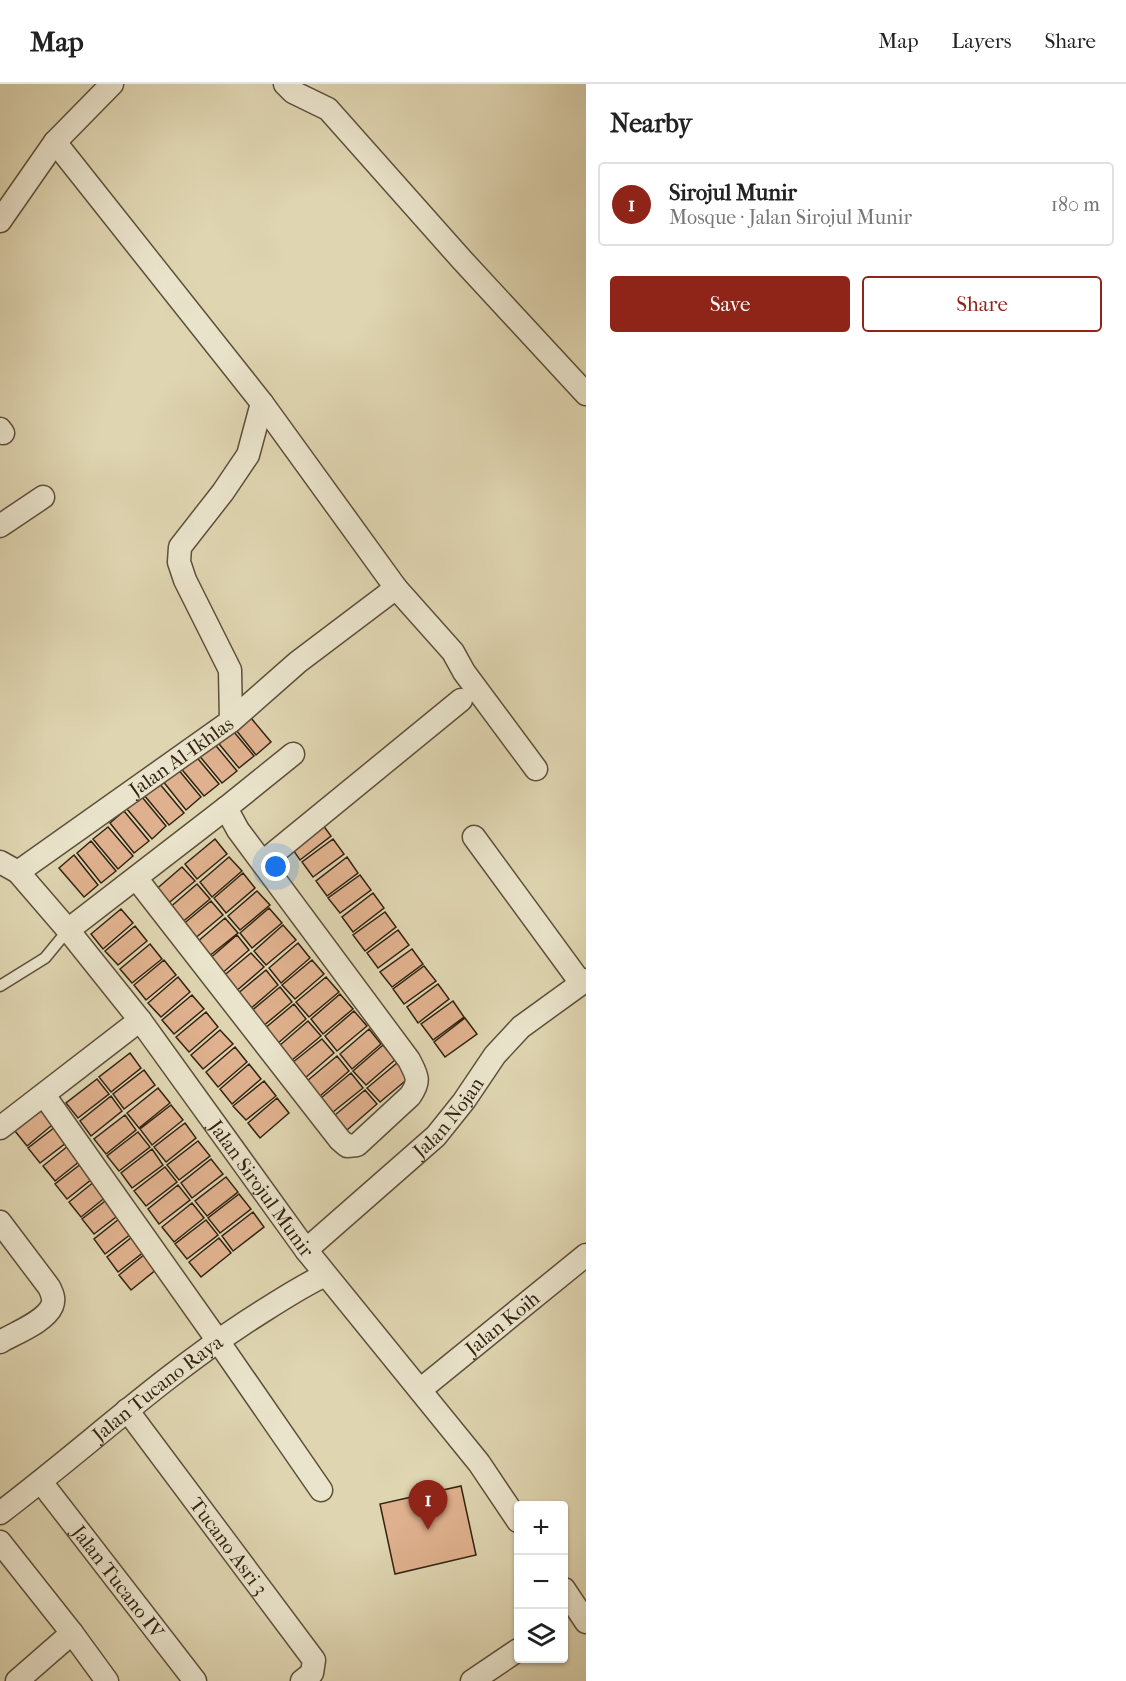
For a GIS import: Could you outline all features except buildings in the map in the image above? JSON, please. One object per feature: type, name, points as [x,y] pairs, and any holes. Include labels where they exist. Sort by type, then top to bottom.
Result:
[{"type":"street","points":[[0,221],[55,142],[112,84]]},
{"type":"street","points":[[285,84],[293,92],[328,109],[586,394]]},
{"type":"street","points":[[55,142],[262,403],[396,588],[453,652],[464,672],[536,769]]},
{"type":"street","name":"Jalan Al-Ikhlas","points":[[9,867],[231,721],[230,670],[184,580],[179,562],[180,547],[223,492],[248,455],[262,403]]},
{"type":"street","points":[[0,526],[44,497]]},
{"type":"street","points":[[231,721],[298,662],[396,588]]},
{"type":"street","points":[[262,862],[461,700]]},
{"type":"street","points":[[68,930],[293,754]]},
{"type":"street","points":[[136,878],[340,1140],[347,1146],[357,1145],[410,1096],[417,1086],[417,1075],[409,1060],[238,830],[226,808]]},
{"type":"street","points":[[474,837],[583,982]]},
{"type":"street","name":"Jalan Sirojul Munir","points":[[9,867],[68,930],[140,1020],[306,1250],[479,1463],[514,1514]]},
{"type":"street","name":"Jalan Nojan","points":[[306,1250],[436,1136],[464,1101],[495,1055],[521,1027],[583,982]]},
{"type":"street","points":[[0,1128],[140,1020]]},
{"type":"street","points":[[44,1095],[321,1490]]},
{"type":"street","points":[[0,1222],[49,1287],[53,1296],[53,1305],[44,1317],[0,1342]]},
{"type":"street","name":"Jalan Koih","points":[[420,1390],[586,1255]]},
{"type":"street","name":"Jalan Tucano Raya","points":[[0,1513],[127,1410],[218,1341],[296,1289],[325,1275]]},
{"type":"street","name":"Tucano Asri 3","points":[[127,1410],[314,1660],[312,1673],[302,1681]]},
{"type":"street","name":"Jalan Tucano IV","points":[[41,1482],[195,1681]]},
{"type":"street","points":[[0,1542],[107,1681]]},
{"type":"street","points":[[568,1599],[576,1618]]},
{"type":"street","points":[[17,1681],[72,1633]]},
{"type":"street","points":[[472,1681],[514,1653]]},
{"type":"lane","points":[[0,986],[45,958],[68,930]]},
{"type":"place","name":"Sirojul Munir","points":[[428,1530]]}]
